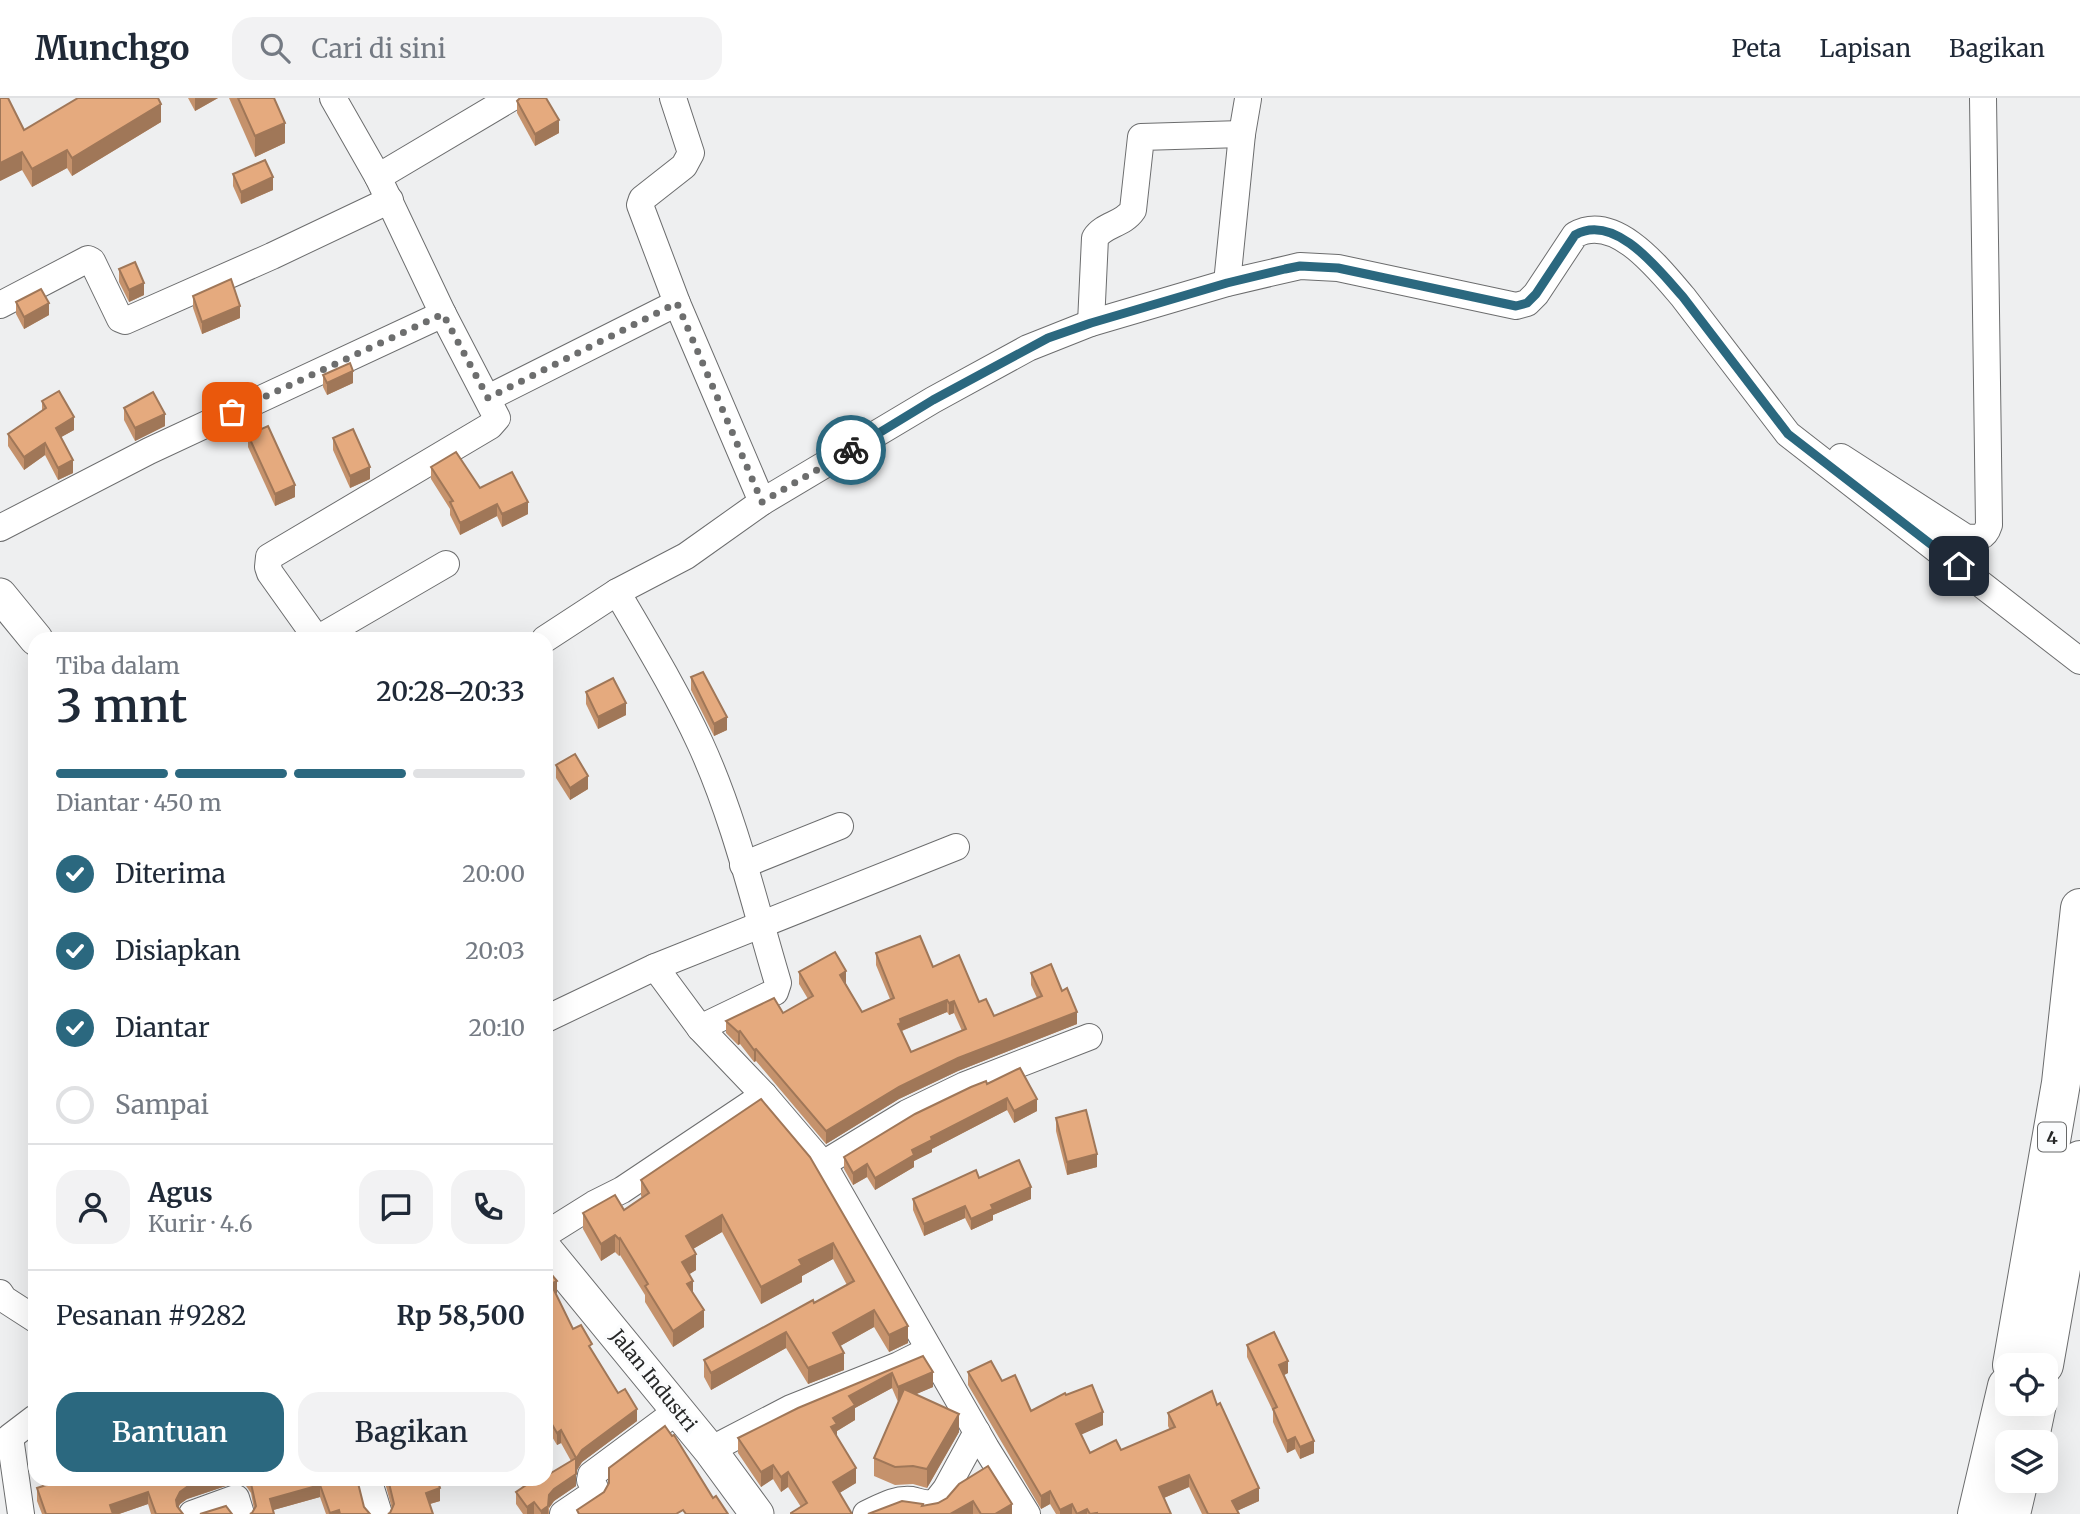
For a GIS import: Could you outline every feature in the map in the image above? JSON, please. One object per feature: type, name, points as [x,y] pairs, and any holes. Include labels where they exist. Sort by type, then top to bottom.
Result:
[{"type":"highway","name":"4","points":[[2013,1353],[2061,1083],[2080,908]]},
{"type":"highway","name":"4","points":[[2046,1353],[2080,1160]]},
{"type":"highway","points":[[1977,1514],[2000,1416]]},
{"type":"highway","points":[[2011,1514],[2016,1493]]},
{"type":"main road","points":[[0,595],[31,632]]},
{"type":"main road","name":"Jalan Industri","points":[[553,1259],[710,1450],[757,1514]]},
{"type":"street","points":[[312,632],[270,573],[269,557],[494,424],[496,415],[443,314],[384,189],[332,98]]},
{"type":"street","points":[[0,305],[88,259],[120,319],[125,321],[272,256],[384,189],[512,98]]},
{"type":"street","points":[[673,98],[691,153],[684,166],[642,199],[640,205],[677,303],[762,502]]},
{"type":"street","points":[[1788,434],[1835,453],[1965,537],[1982,537],[1987,533],[1983,98]]},
{"type":"street","points":[[1227,283],[1248,99]]},
{"type":"street","points":[[1091,323],[1095,238],[1102,230],[1126,219],[1133,210],[1141,137],[1242,134]]},
{"type":"street","points":[[553,634],[617,592],[686,556],[762,502],[975,376],[1038,343],[1091,323],[1227,283],[1300,266],[1338,268],[1516,306],[1527,303],[1536,294],[1575,235],[1585,229],[1608,230],[1628,242],[1664,275],[1788,434],[2080,662]]},
{"type":"street","points":[[488,398],[677,303]]},
{"type":"street","points":[[0,528],[149,451],[443,314]]},
{"type":"street","points":[[329,632],[446,564]]},
{"type":"street","points":[[617,592],[666,676],[701,744],[732,827],[778,983],[777,991],[700,1028]]},
{"type":"street","points":[[743,865],[840,825]]},
{"type":"street","points":[[553,1016],[655,967],[956,847]]},
{"type":"street","points":[[655,967],[700,1028],[764,1095],[823,1164],[1027,1514]]},
{"type":"street","points":[[823,1164],[907,1113],[965,1085],[1088,1037]]},
{"type":"street","points":[[553,1230],[622,1190],[764,1095]]},
{"type":"street","points":[[0,1293],[4,1299],[28,1314]]},
{"type":"street","points":[[710,1450],[792,1408],[899,1365],[929,1350]]},
{"type":"street","points":[[563,1514],[594,1493],[591,1475],[677,1411]]},
{"type":"street","points":[[21,1514],[10,1437],[28,1423]]},
{"type":"street","points":[[866,1514],[887,1503],[903,1499],[935,1503],[946,1489],[977,1432]]},
{"type":"street","points":[[370,1486],[379,1514]]},
{"type":"street","points":[[192,1514],[236,1497]]},
{"type":"building","points":[[0,98],[8,98],[24,130],[78,98],[158,98],[161,104],[72,158],[67,150],[32,169],[22,152],[0,163]]},
{"type":"building","points":[[238,98],[274,98],[285,123],[255,136]]},
{"type":"building","points":[[520,98],[546,98],[559,120],[535,134],[517,101]]},
{"type":"building","points":[[265,160],[273,177],[241,192],[233,174]]},
{"type":"building","points":[[135,262],[144,283],[129,290],[119,269]]},
{"type":"building","points":[[231,279],[240,306],[202,322],[193,296]]},
{"type":"building","points":[[41,289],[49,303],[24,317],[16,302]]},
{"type":"building","points":[[350,363],[353,371],[327,383],[323,375]]},
{"type":"building","points":[[59,391],[74,417],[56,428],[73,460],[58,468],[45,443],[24,457],[8,434],[46,408],[42,401]]},
{"type":"building","points":[[153,392],[165,414],[135,428],[124,408]]},
{"type":"building","points":[[268,426],[295,485],[275,494],[248,435]]},
{"type":"building","points":[[353,429],[370,467],[350,476],[333,438]]},
{"type":"building","points":[[456,452],[480,488],[512,472],[528,502],[502,514],[497,504],[460,523],[450,502],[453,501],[431,467]]},
{"type":"building","points":[[703,672],[727,717],[714,724],[691,677]]},
{"type":"building","points":[[613,678],[626,703],[598,717],[586,692]]},
{"type":"building","points":[[575,754],[588,776],[570,788],[556,765]]},
{"type":"building","points":[[920,936],[933,967],[959,955],[979,1002],[986,999],[994,1016],[1042,996],[1031,973],[1051,964],[1062,991],[1067,988],[1077,1012],[958,1058],[899,1087],[826,1131],[740,1031],[726,1021],[774,998],[783,1013],[813,996],[799,972],[835,952],[846,971],[840,975],[862,1012],[894,998],[876,953]],"holes":[[[947,1000],[949,1003],[954,1001],[966,1029],[911,1052],[898,1024],[901,1023],[900,1019]]]},
{"type":"building","points":[[1020,1068],[1037,1099],[1014,1111],[1007,1098],[931,1137],[932,1140],[912,1150],[914,1155],[875,1178],[867,1164],[853,1173],[844,1157],[915,1114],[971,1087],[986,1081],[987,1084]]},
{"type":"building","points":[[761,1099],[810,1157],[908,1326],[889,1335],[874,1310],[833,1333],[844,1353],[808,1368],[786,1332],[711,1373],[704,1360],[813,1300],[814,1303],[854,1281],[833,1243],[799,1260],[802,1265],[761,1287],[722,1215],[686,1236],[696,1254],[682,1262],[693,1281],[687,1284],[704,1310],[673,1331],[620,1238],[615,1235],[601,1244],[583,1213],[615,1195],[624,1210],[649,1193],[641,1180]]},
{"type":"building","points":[[1086,1110],[1097,1154],[1067,1162],[1056,1118]]},
{"type":"building","points":[[1019,1160],[1031,1187],[991,1205],[993,1209],[971,1219],[965,1206],[924,1224],[913,1199],[976,1170],[979,1178]]},
{"type":"building","points":[[553,1288],[573,1329],[581,1325],[592,1344],[589,1346],[618,1393],[625,1389],[637,1409],[582,1450],[576,1459],[576,1474],[554,1489],[549,1495],[548,1506],[541,1511],[534,1502],[527,1507],[516,1492],[525,1486],[553,1486],[553,1472],[576,1458],[561,1430],[557,1433],[553,1426]]},
{"type":"building","points":[[1274,1332],[1288,1361],[1279,1365],[1314,1441],[1300,1447],[1295,1437],[1287,1441],[1273,1409],[1277,1407],[1247,1345]]},
{"type":"building","points":[[923,1356],[933,1372],[898,1387],[892,1373],[849,1396],[855,1405],[833,1418],[837,1424],[831,1427],[856,1468],[833,1482],[852,1514],[791,1514],[807,1503],[788,1472],[781,1477],[773,1465],[761,1472],[738,1438],[798,1408]]},
{"type":"building","points":[[991,1361],[1002,1381],[1015,1375],[1031,1411],[1065,1393],[1066,1395],[1092,1385],[1103,1412],[1076,1424],[1090,1453],[1116,1440],[1121,1450],[1175,1427],[1168,1413],[1212,1391],[1259,1488],[1232,1501],[1239,1514],[1208,1514],[1189,1475],[1159,1487],[1171,1514],[1090,1514],[1087,1509],[1077,1514],[1072,1504],[1060,1510],[1050,1491],[1041,1496],[968,1372]]},
{"type":"building","points":[[904,1389],[959,1414],[927,1469],[913,1466],[895,1467],[874,1458]]},
{"type":"building","points":[[665,1426],[672,1436],[674,1435],[713,1498],[716,1496],[728,1514],[686,1514],[683,1510],[676,1514],[579,1514],[577,1510],[604,1492],[609,1483],[609,1468]]},
{"type":"building","points":[[988,1466],[1012,1504],[995,1514],[981,1514],[973,1501],[950,1514],[868,1514],[902,1501],[923,1504],[922,1506],[938,1503],[947,1498],[959,1484]]},
{"type":"building","points":[[190,1486],[180,1492],[176,1500],[183,1514],[156,1514],[148,1492],[110,1505],[113,1514],[46,1514],[37,1488]]},
{"type":"building","points":[[252,1486],[316,1486],[270,1499],[274,1514],[250,1514],[256,1506]]},
{"type":"building","points":[[320,1486],[359,1486],[364,1507],[370,1514],[340,1514],[339,1510],[330,1513]]},
{"type":"building","points":[[390,1486],[439,1486],[426,1493],[433,1514],[388,1514],[394,1504]]},
{"type":"building","points":[[226,1506],[232,1514],[200,1514]]},
{"type":"way so far","points":[[232,412],[443,314],[488,398],[677,303],[762,502],[851,450]]},
{"type":"route","points":[[851,450],[933,400],[1048,338],[1227,283],[1300,266],[1338,268],[1516,306],[1527,303],[1536,294],[1575,235],[1585,229],[1608,230],[1619,235],[1664,275],[1788,434],[1959,566]]}]
